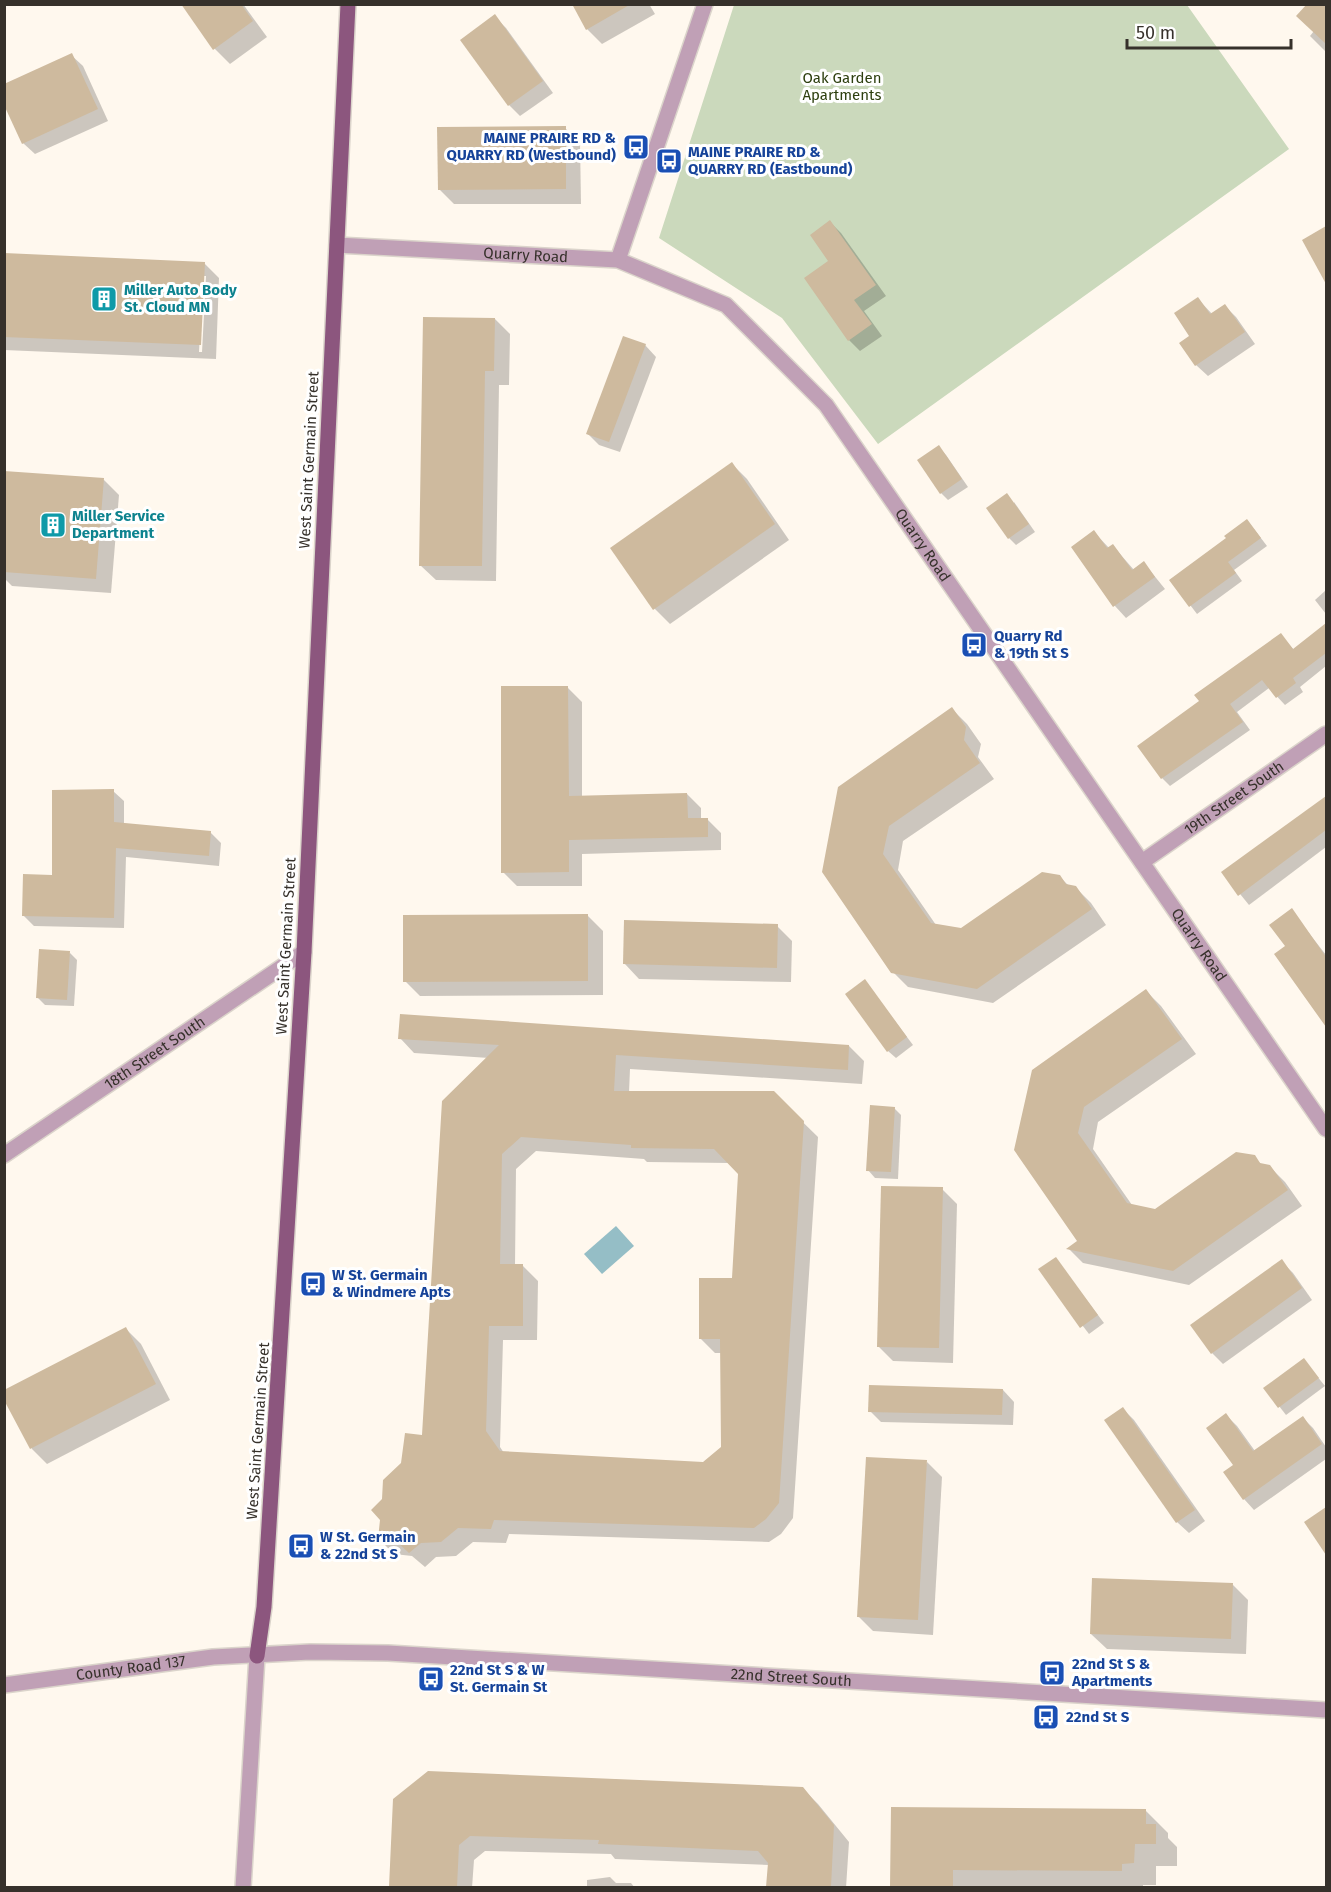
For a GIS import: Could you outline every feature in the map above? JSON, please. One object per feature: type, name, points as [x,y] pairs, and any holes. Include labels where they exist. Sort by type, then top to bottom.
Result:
[{"type":"main road","name":"West Saint Germain Street","points":[[257,1656],[264,1607],[304,952],[348,4]]},
{"type":"street","points":[[618,260],[705,4]]},
{"type":"street","name":"Quarry Road","points":[[337,245],[618,260],[726,305],[826,405],[1326,1129]]},
{"type":"street","name":"19th Street South","points":[[1142,862],[1326,734]]},
{"type":"street","name":"18th Street South","points":[[4,1155],[304,952]]},
{"type":"street","name":"22nd Street South","points":[[257,1656],[310,1652],[434,1655],[1326,1710]]},
{"type":"street","name":"County Road 137","points":[[4,1685],[213,1657],[257,1656]]},
{"type":"street","name":"West Saint Germain Street","points":[[243,1887],[257,1656]]},
{"type":"green space","name":"Oak Garden Apartments","points":[[734,5],[1187,5],[1289,149],[878,444],[782,318],[659,238]]},
{"type":"water","points":[[616,1226],[634,1246],[602,1274],[584,1254]]},
{"type":"building","points":[[181,4],[241,4],[253,21],[213,50]]},
{"type":"building","points":[[572,4],[631,4],[586,30]]},
{"type":"building","points":[[1307,4],[1326,4],[1326,44],[1296,16]]},
{"type":"building","points":[[495,14],[543,81],[508,106],[460,40]]},
{"type":"building","points":[[72,53],[98,109],[22,144],[4,105],[4,84]]},
{"type":"building","points":[[566,126],[566,189],[438,190],[437,127]]},
{"type":"building","points":[[830,220],[876,285],[854,300],[872,324],[848,341],[804,278],[828,261],[810,235]]},
{"type":"building","points":[[1326,226],[1326,284],[1302,240]]},
{"type":"building","name":"Miller Auto Body St. Cloud MN","points":[[4,253],[205,262],[201,345],[4,337]]},
{"type":"building","points":[[1198,297],[1210,314],[1225,304],[1245,332],[1195,366],[1179,343],[1189,336],[1174,313]]},
{"type":"building","points":[[423,317],[495,318],[494,371],[485,371],[482,566],[419,566]]},
{"type":"building","points":[[623,336],[646,344],[609,442],[586,434]]},
{"type":"building","points":[[939,445],[962,479],[940,494],[917,460]]},
{"type":"building","points":[[732,462],[775,524],[653,610],[610,548]]},
{"type":"building","name":"Miller Service Department","points":[[4,471],[104,478],[96,579],[4,572]]},
{"type":"building","points":[[1007,493],[1029,524],[1008,539],[986,508]]},
{"type":"building","points":[[1247,519],[1261,538],[1228,562],[1236,573],[1189,607],[1169,580],[1226,538],[1224,536]]},
{"type":"building","points":[[1094,530],[1107,548],[1113,544],[1132,570],[1144,561],[1155,577],[1113,607],[1071,547]]},
{"type":"building","points":[[1326,623],[1326,653],[1293,678],[1296,683],[1276,698],[1262,680],[1230,704],[1243,722],[1161,779],[1137,746],[1199,701],[1194,695],[1281,633],[1293,649]]},
{"type":"building","points":[[501,686],[568,686],[569,796],[687,793],[688,818],[708,818],[708,837],[569,840],[569,872],[501,873]]},
{"type":"building","points":[[952,707],[966,727],[964,740],[980,763],[889,826],[883,854],[931,923],[961,928],[1042,872],[1060,875],[1066,884],[1076,886],[1092,909],[977,989],[891,973],[822,872],[838,787]]},
{"type":"building","points":[[114,789],[114,822],[211,831],[209,856],[116,848],[114,918],[22,916],[23,874],[52,875],[52,790]]},
{"type":"building","points":[[1326,796],[1326,830],[1238,896],[1221,872]]},
{"type":"building","points":[[1292,908],[1326,957],[1326,1027],[1274,954],[1285,946],[1269,925]]},
{"type":"building","points":[[588,914],[588,981],[403,982],[403,915]]},
{"type":"building","points":[[624,920],[778,924],[777,968],[623,964]]},
{"type":"building","points":[[39,949],[70,951],[67,1000],[36,998]]},
{"type":"building","points":[[865,979],[907,1037],[887,1052],[845,994]]},
{"type":"building","points":[[1146,989],[1182,1039],[1084,1107],[1078,1133],[1127,1203],[1155,1209],[1236,1152],[1255,1155],[1260,1163],[1270,1165],[1288,1190],[1173,1271],[1066,1249],[1077,1241],[1014,1150],[1032,1070]]},
{"type":"building","points":[[400,1014],[849,1045],[848,1070],[616,1055],[614,1091],[774,1091],[804,1121],[779,1503],[766,1519],[754,1528],[494,1520],[491,1529],[458,1528],[441,1542],[421,1543],[409,1553],[396,1541],[378,1539],[380,1520],[371,1510],[382,1499],[383,1480],[401,1463],[405,1433],[422,1435],[442,1101],[499,1045],[398,1039]],"holes":[[[521,1137],[631,1145],[631,1148],[714,1149],[738,1174],[732,1278],[699,1278],[699,1339],[720,1339],[721,1447],[703,1462],[500,1451],[486,1431],[489,1326],[523,1326],[523,1264],[500,1264],[502,1154]]]},
{"type":"building","points":[[870,1105],[895,1107],[891,1172],[866,1171]]},
{"type":"building","points":[[881,1186],[943,1187],[939,1348],[877,1347]]},
{"type":"building","points":[[1056,1257],[1098,1315],[1080,1328],[1038,1269]]},
{"type":"building","points":[[1282,1259],[1302,1288],[1211,1354],[1190,1325]]},
{"type":"building","points":[[126,1327],[156,1384],[30,1449],[4,1400],[4,1390]]},
{"type":"building","points":[[1304,1358],[1319,1378],[1278,1408],[1263,1388]]},
{"type":"building","points":[[869,1385],[1003,1389],[1002,1415],[868,1412]]},
{"type":"building","points":[[1123,1407],[1195,1510],[1176,1523],[1104,1420]]},
{"type":"building","points":[[1226,1413],[1253,1451],[1303,1416],[1322,1444],[1243,1500],[1223,1472],[1233,1465],[1206,1428]]},
{"type":"building","points":[[866,1457],[927,1460],[918,1620],[857,1617]]},
{"type":"building","points":[[1326,1507],[1326,1555],[1304,1522]]},
{"type":"building","points":[[1092,1578],[1233,1583],[1231,1639],[1090,1634]]},
{"type":"building","points":[[428,1771],[803,1787],[834,1825],[831,1887],[766,1887],[768,1863],[758,1851],[598,1844],[599,1840],[470,1836],[459,1845],[457,1887],[389,1887],[393,1799]]},
{"type":"building","points":[[891,1807],[1146,1809],[1146,1824],[1156,1824],[1156,1844],[1135,1844],[1134,1863],[1122,1864],[1122,1871],[953,1870],[953,1887],[890,1887]]},
{"type":"place","name":"MAINE PRAIRE RD & QUARRY RD (Westbound)","points":[[636,147]]},
{"type":"place","name":"MAINE PRAIRE RD & QUARRY RD (Eastbound)","points":[[669,161]]},
{"type":"place","name":"Miller Auto Body St. Cloud MN","points":[[104,299]]},
{"type":"place","name":"Miller Service Department","points":[[53,525]]},
{"type":"place","name":"Quarry Rd & 19th St S","points":[[974,645]]},
{"type":"place","name":"W St. Germain & Windmere Apts","points":[[313,1284]]},
{"type":"place","name":"W St. Germain & 22nd St S","points":[[301,1546]]},
{"type":"place","name":"22nd St S & Apartments","points":[[1052,1673]]},
{"type":"place","name":"22nd St S & W St. Germain St","points":[[431,1679]]},
{"type":"place","name":"22nd St S","points":[[1046,1717]]}]
